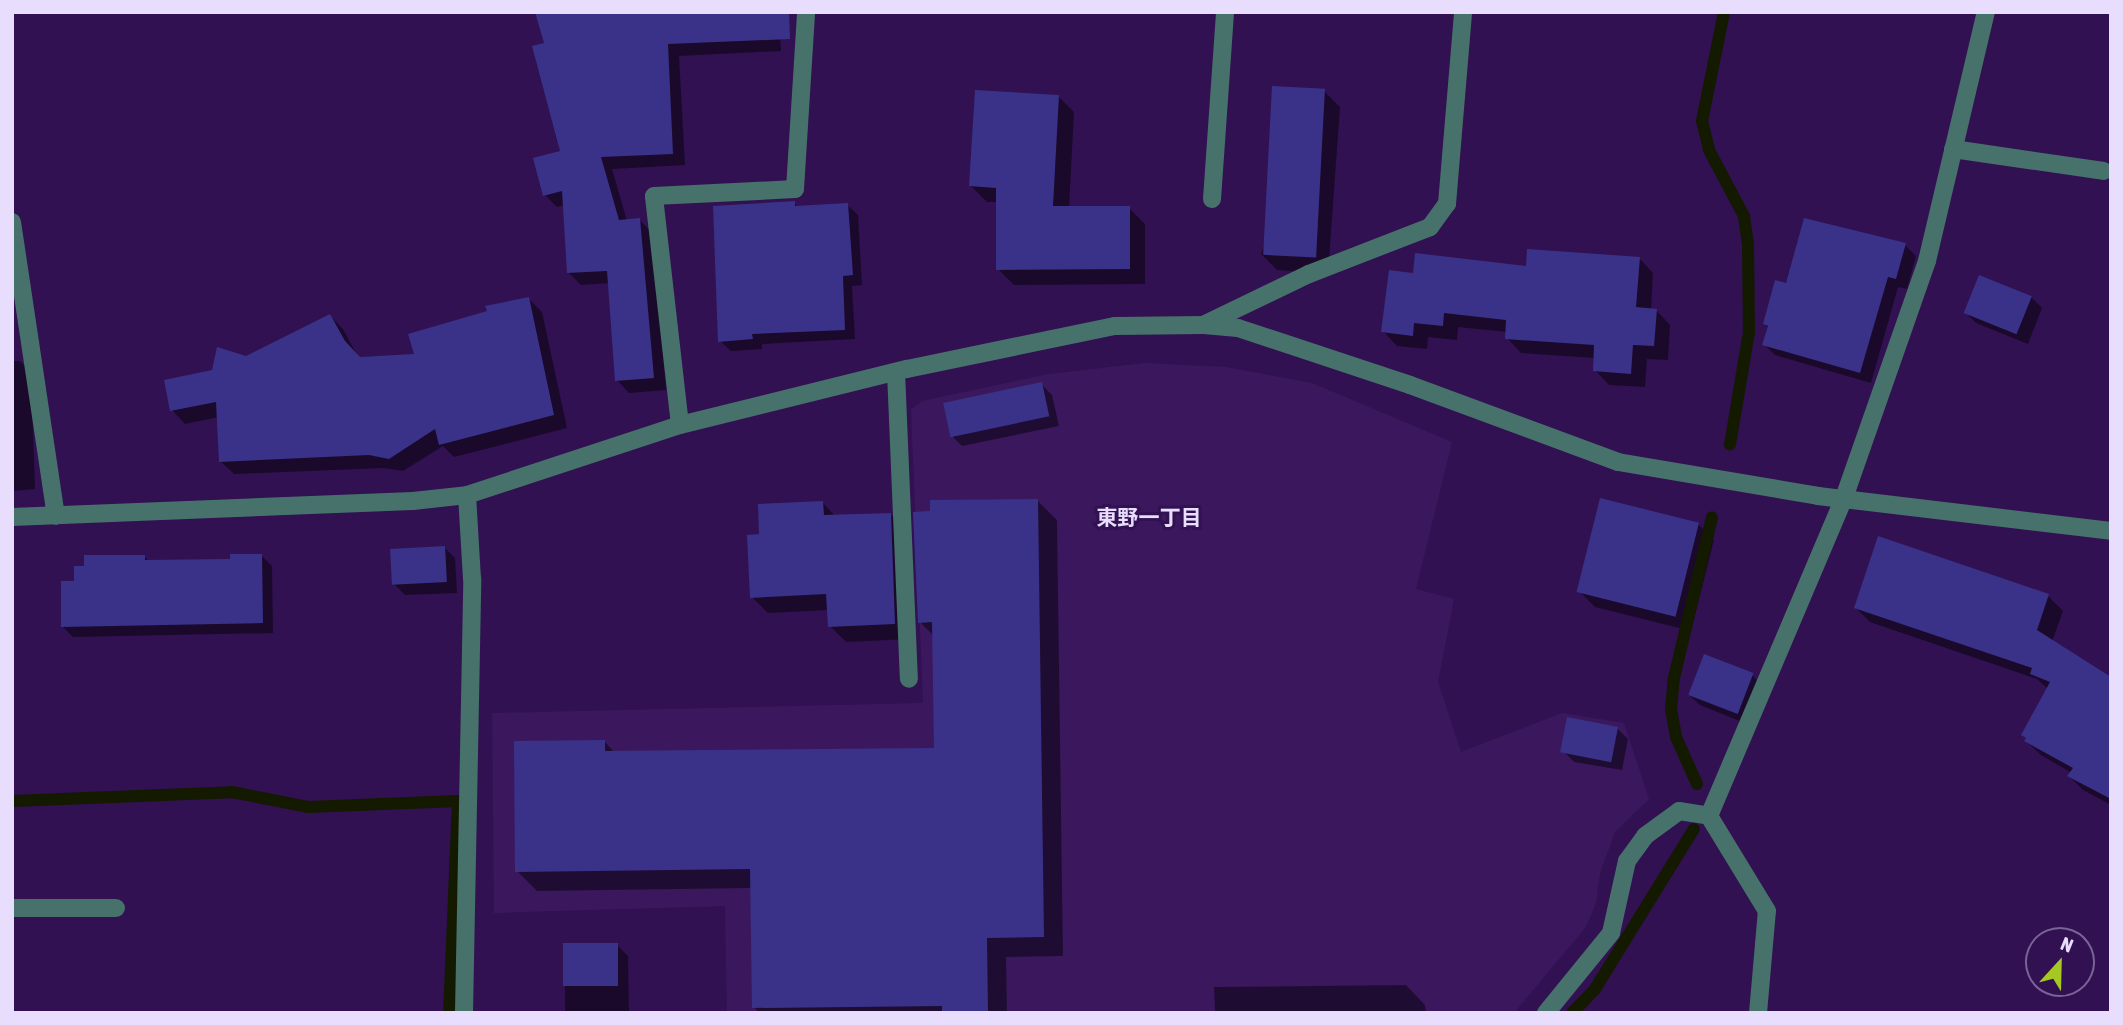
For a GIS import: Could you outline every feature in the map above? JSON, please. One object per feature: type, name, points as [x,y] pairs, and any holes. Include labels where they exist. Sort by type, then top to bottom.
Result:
[{"type":"street","points":[[680,425],[654,196],[795,189],[806,12]]},
{"type":"street","points":[[1212,199],[1225,12]]},
{"type":"street","points":[[1204,325],[1310,274],[1430,227],[1447,204],[1463,12]]},
{"type":"street","points":[[1709,816],[1844,498],[1927,261],[1986,12]]},
{"type":"street","points":[[1953,149],[2104,171]]},
{"type":"street","points":[[12,222],[56,516]]},
{"type":"street","points":[[12,517],[413,501],[467,495],[680,425],[896,372],[1115,326],[1204,325],[1238,328],[1397,380],[1618,462],[1844,498],[2111,531]]},
{"type":"street","points":[[896,372],[909,679]]},
{"type":"street","points":[[464,1013],[472,579],[467,495]]},
{"type":"street","points":[[1546,1013],[1611,933],[1627,861],[1645,836],[1679,811],[1709,816],[1767,911],[1758,1013]]},
{"type":"street","points":[[12,908],[116,908]]},
{"type":"shaded area","points":[[1145,363],[1226,367],[1312,383],[1452,442],[1416,589],[1454,599],[1438,682],[1461,752],[1562,713],[1624,723],[1649,799],[1615,832],[1600,873],[1596,903],[1586,927],[1514,1013],[727,1013],[725,906],[494,913],[492,713],[923,703],[911,410],[922,401],[1049,374]]},
{"type":"building","points":[[535,12],[789,12],[790,39],[668,44],[673,154],[601,157],[619,220],[640,218],[654,378],[615,381],[607,271],[567,273],[562,191],[543,196],[533,158],[560,151],[532,46],[544,43]]},
{"type":"building","points":[[1272,86],[1325,89],[1316,258],[1263,255]]},
{"type":"building","points":[[975,90],[1059,95],[1053,206],[1130,206],[1130,269],[996,270],[996,188],[969,186]]},
{"type":"building","points":[[795,201],[795,206],[848,203],[853,275],[843,276],[845,330],[752,334],[753,339],[718,342],[713,206]]},
{"type":"building","points":[[1804,218],[1906,243],[1896,279],[1888,277],[1860,373],[1762,345],[1768,326],[1763,324],[1775,280],[1786,283]]},
{"type":"building","points":[[1527,249],[1640,257],[1636,307],[1657,309],[1654,346],[1633,345],[1631,374],[1593,371],[1594,345],[1505,339],[1506,320],[1444,313],[1443,326],[1414,323],[1413,336],[1381,332],[1389,270],[1413,273],[1415,253],[1526,266]]},
{"type":"building","points":[[1979,275],[2032,296],[2016,334],[1964,313]]},
{"type":"building","points":[[529,297],[554,415],[439,445],[435,429],[389,459],[369,455],[219,462],[216,402],[170,411],[164,380],[212,370],[217,347],[246,356],[330,314],[345,341],[360,357],[414,354],[408,334],[487,311],[485,306]]},
{"type":"building","points":[[1042,382],[1049,416],[950,437],[943,403]]},
{"type":"building","points":[[1600,498],[1699,523],[1676,617],[1577,592]]},
{"type":"building","points":[[1038,499],[1044,937],[987,938],[988,1013],[942,1013],[942,1006],[752,1008],[750,869],[515,872],[514,741],[605,740],[605,751],[934,748],[932,622],[918,623],[913,512],[930,511],[930,500]]},
{"type":"building","points":[[823,501],[824,515],[891,513],[895,624],[828,627],[826,594],[750,598],[747,535],[759,534],[758,504]]},
{"type":"building","points":[[1878,536],[2049,594],[2037,630],[2111,677],[2111,799],[2067,776],[2073,768],[2024,741],[2026,738],[2021,735],[2050,682],[2030,674],[2032,668],[1854,608]]},
{"type":"building","points":[[445,546],[447,582],[392,585],[390,549]]},
{"type":"building","points":[[230,554],[262,554],[263,623],[61,627],[61,581],[74,581],[74,566],[84,566],[84,555],[145,555],[145,560],[230,559]]},
{"type":"building","points":[[1704,654],[1753,673],[1738,714],[1688,695]]},
{"type":"building","points":[[1567,717],[1618,727],[1611,762],[1560,752]]},
{"type":"building","points":[[563,943],[618,943],[618,986],[563,986]]},
{"type":"waterway","points":[[1724,12],[1702,121],[1709,150],[1744,216],[1748,243],[1749,332],[1730,444]]},
{"type":"waterway","points":[[1697,784],[1676,737],[1671,710],[1674,678],[1712,517]]},
{"type":"waterway","points":[[12,801],[232,792],[308,807],[458,801],[449,1013]]},
{"type":"waterway","points":[[1572,1013],[1595,989],[1694,829]]},
{"type":"district","name":"東野一丁目","points":[[1149,517]]}]
